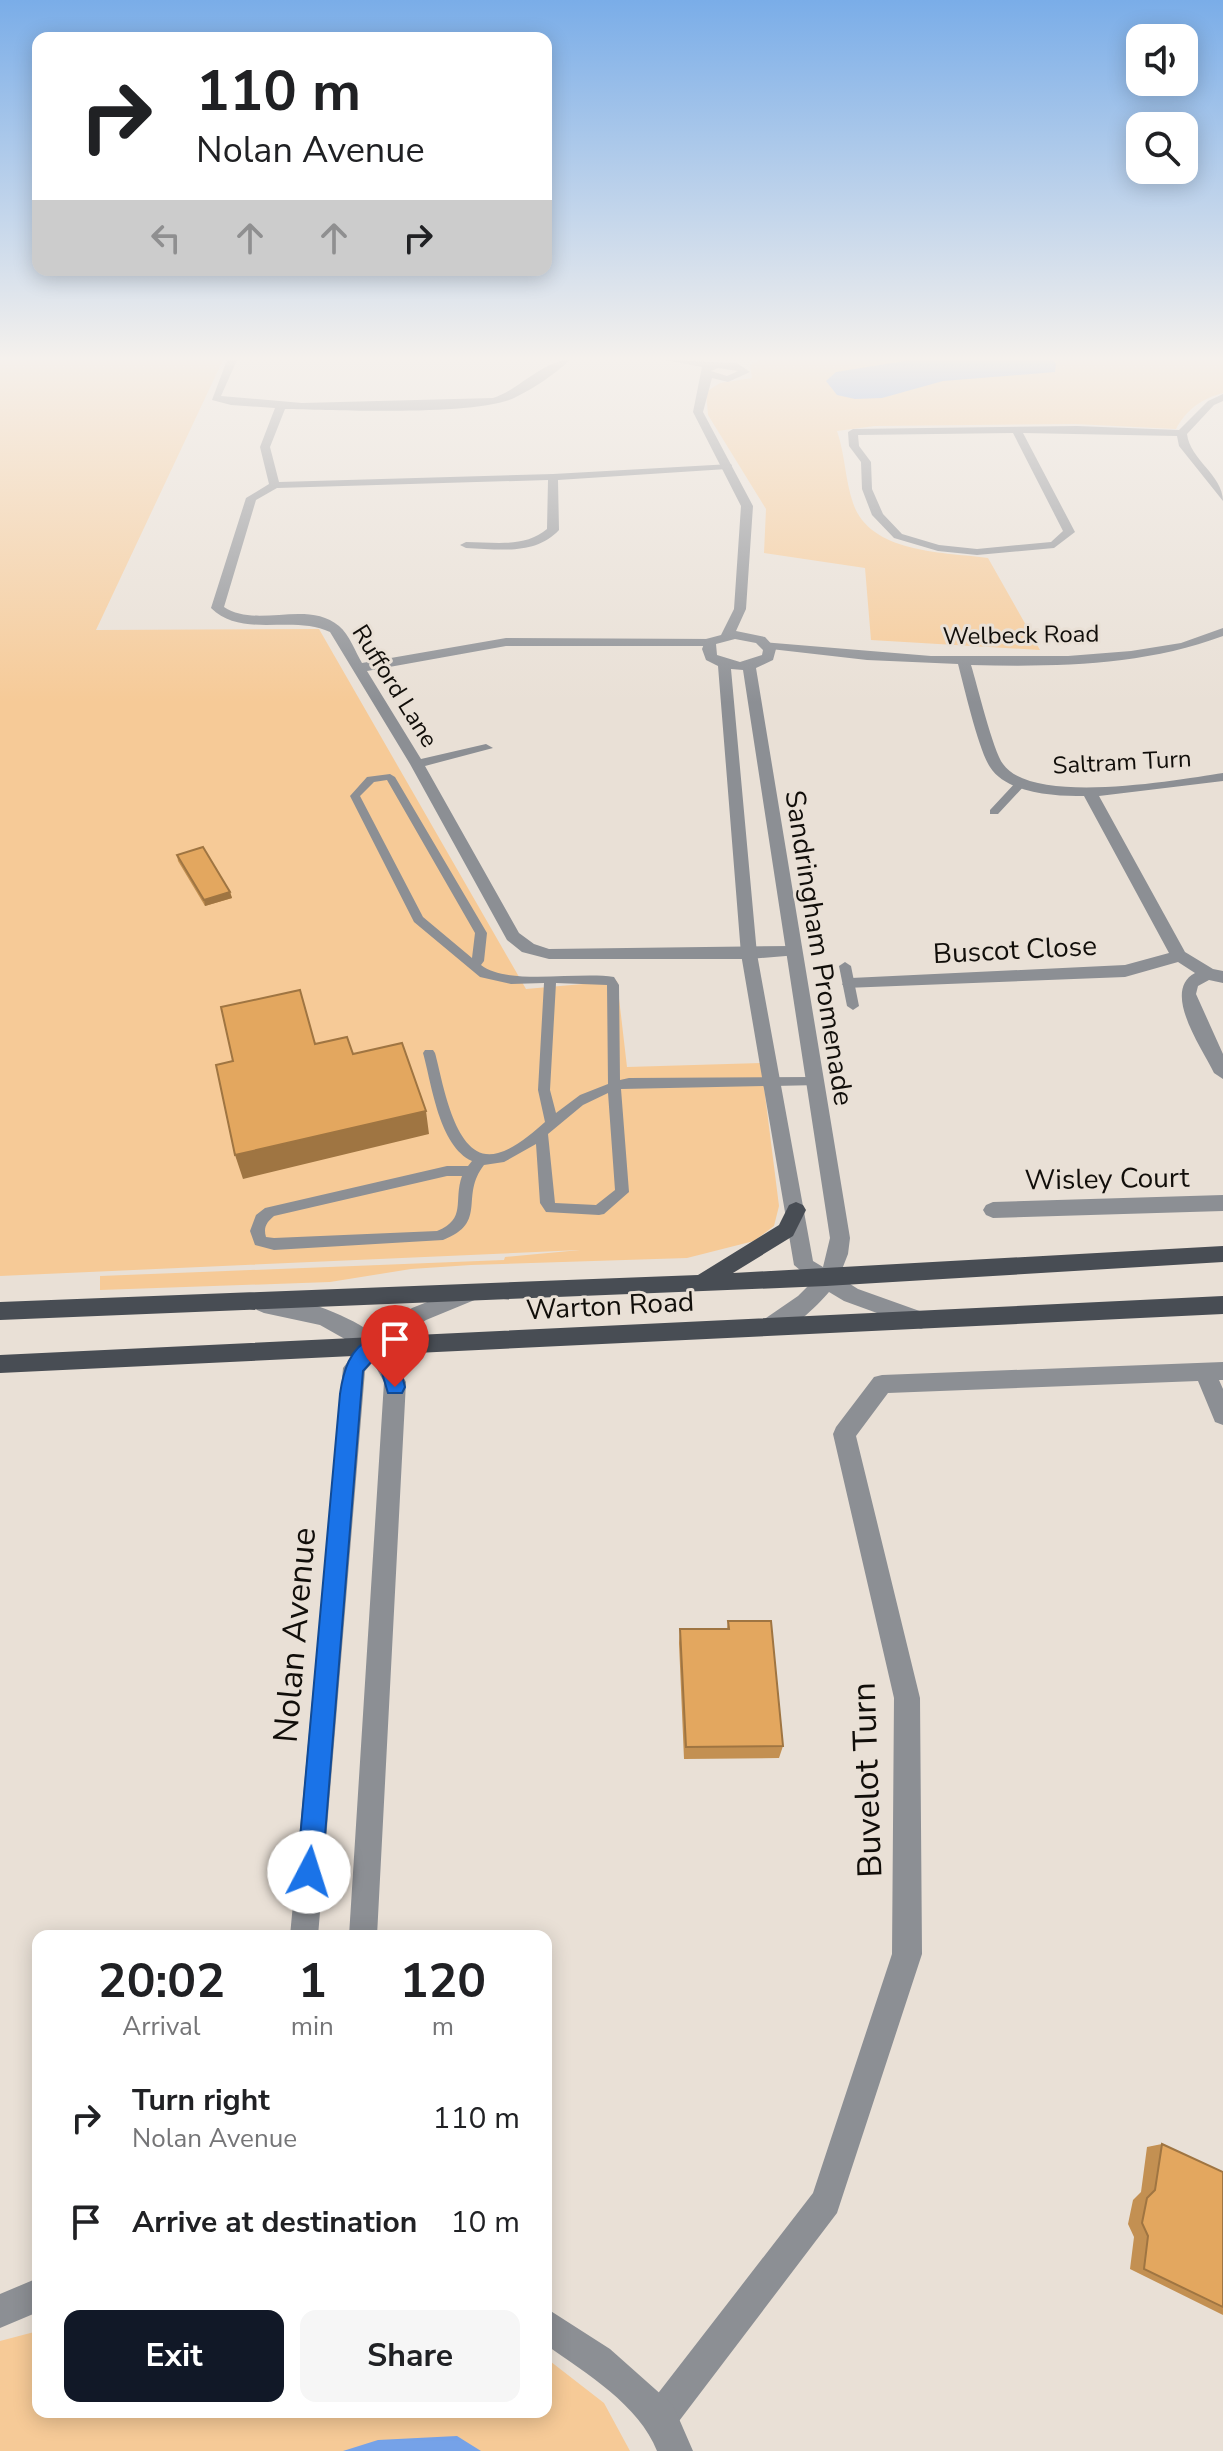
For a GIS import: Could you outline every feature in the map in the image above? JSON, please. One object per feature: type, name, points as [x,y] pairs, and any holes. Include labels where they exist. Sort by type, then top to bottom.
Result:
[{"type":"main road","points":[[703,1282],[777,1237],[786,1230],[796,1210]]},
{"type":"main road","name":"Warton Road","points":[[0,1311],[826,1278],[1223,1254]]},
{"type":"main road","name":"Warton Road","points":[[0,1364],[1223,1305]]},
{"type":"street","points":[[272,474],[275,485],[594,474]]},
{"type":"street","points":[[359,668],[506,642],[710,648],[727,636],[740,609],[747,506],[731,474]]},
{"type":"street","points":[[866,474],[867,489],[878,515],[898,536],[938,548],[977,552],[1054,545],[1069,532],[1040,474]]},
{"type":"street","points":[[1206,474],[1223,498]]},
{"type":"street","points":[[466,545],[525,545],[545,540],[553,530],[553,477]]},
{"type":"street","name":"Rufford Lane","points":[[275,485],[251,498],[217,608],[238,619],[321,620],[335,629],[417,764],[513,936],[528,948],[549,954],[749,954],[792,951]]},
{"type":"street","points":[[724,664],[749,666],[767,651],[751,637],[740,609]]},
{"type":"street","name":"Welbeck Road","points":[[767,651],[818,651],[963,661],[1126,654],[1191,643],[1223,632]]},
{"type":"street","points":[[727,636],[751,637]]},
{"type":"street","points":[[710,648],[724,664],[749,954],[804,1265],[851,1295],[921,1320]]},
{"type":"street","name":"Saltram Turn","points":[[963,661],[996,766],[1004,775],[1021,783],[1055,790],[1088,790],[1223,777]]},
{"type":"street","name":"Sandringham Promenade","points":[[749,666],[840,1238],[839,1257],[826,1278]]},
{"type":"street","points":[[417,764],[486,748]]},
{"type":"street","points":[[1088,790],[1179,955],[1215,975]]},
{"type":"street","name":"Buscot Close","points":[[851,984],[1125,971],[1152,966],[1179,955]]},
{"type":"street","points":[[1215,975],[1193,980],[1187,991],[1188,1000],[1223,1073]]},
{"type":"street","name":"Wisley Court","points":[[993,1210],[1223,1203]]},
{"type":"street","points":[[768,1328],[807,1305],[826,1278]]},
{"type":"street","name":"Nolan Avenue","points":[[305,1930],[354,1368],[373,1347],[417,1312],[474,1291]]},
{"type":"street","points":[[248,1301],[341,1321],[373,1347],[391,1370],[395,1382],[363,1930]]},
{"type":"street","points":[[1214,1371],[1223,1415]]},
{"type":"street","name":"Buvelot Turn","points":[[661,2417],[826,2202],[907,1954],[907,1698],[844,1434],[882,1384],[1214,1371]]},
{"type":"street","points":[[0,2311],[32,2298]]},
{"type":"street","points":[[552,2329],[598,2361],[661,2417],[675,2451]]},
{"type":"lane","points":[[473,965],[478,961],[481,933],[390,777],[371,779],[355,796],[418,919],[473,965],[484,974],[511,980],[550,979],[603,978],[613,985],[614,1086],[622,1192],[599,1210],[551,1208],[547,1203],[544,1090],[550,979]]},
{"type":"lane","points":[[994,812],[1021,783]]},
{"type":"lane","points":[[845,966],[853,1006]]},
{"type":"lane","points":[[429,1053],[454,1136],[477,1165]]},
{"type":"lane","points":[[477,1165],[467,1180],[465,1217],[456,1230],[438,1236],[274,1244],[260,1241],[257,1231],[261,1219],[270,1212],[477,1165],[522,1149],[576,1104],[601,1089],[629,1083],[814,1082]]},
{"type":"shaded area","points":[[0,474],[169,474],[96,630],[319,629],[526,989],[617,981],[627,1067],[761,1063],[779,1206],[774,1226],[754,1241],[687,1258],[471,1265],[411,1269],[330,1282],[100,1290],[100,1276],[504,1260],[505,1257],[580,1250],[0,1276]]},
{"type":"shaded area","points":[[745,474],[847,474],[853,503],[862,520],[875,532],[911,547],[988,558],[1040,650],[871,640],[865,568],[764,553],[766,509]]},
{"type":"shaded area","points":[[32,2333],[32,2418],[552,2418],[552,2363],[604,2403],[630,2451],[0,2451],[0,2341]]},
{"type":"water","points":[[457,2436],[481,2451],[343,2451],[378,2440]]},
{"type":"building","points":[[203,847],[230,892],[204,900],[177,855]]},
{"type":"building","points":[[300,990],[315,1044],[347,1037],[353,1054],[402,1043],[426,1111],[235,1155],[216,1065],[233,1061],[221,1007]]},
{"type":"building","points":[[728,1621],[771,1621],[783,1746],[686,1747],[680,1629],[729,1629]]},
{"type":"building","points":[[1162,2144],[1223,2172],[1223,2307],[1144,2269],[1148,2236],[1142,2223],[1147,2198],[1155,2190]]},
{"type":"route","points":[[309,1872],[350,1394],[354,1368],[373,1347],[391,1370],[395,1387]]}]
